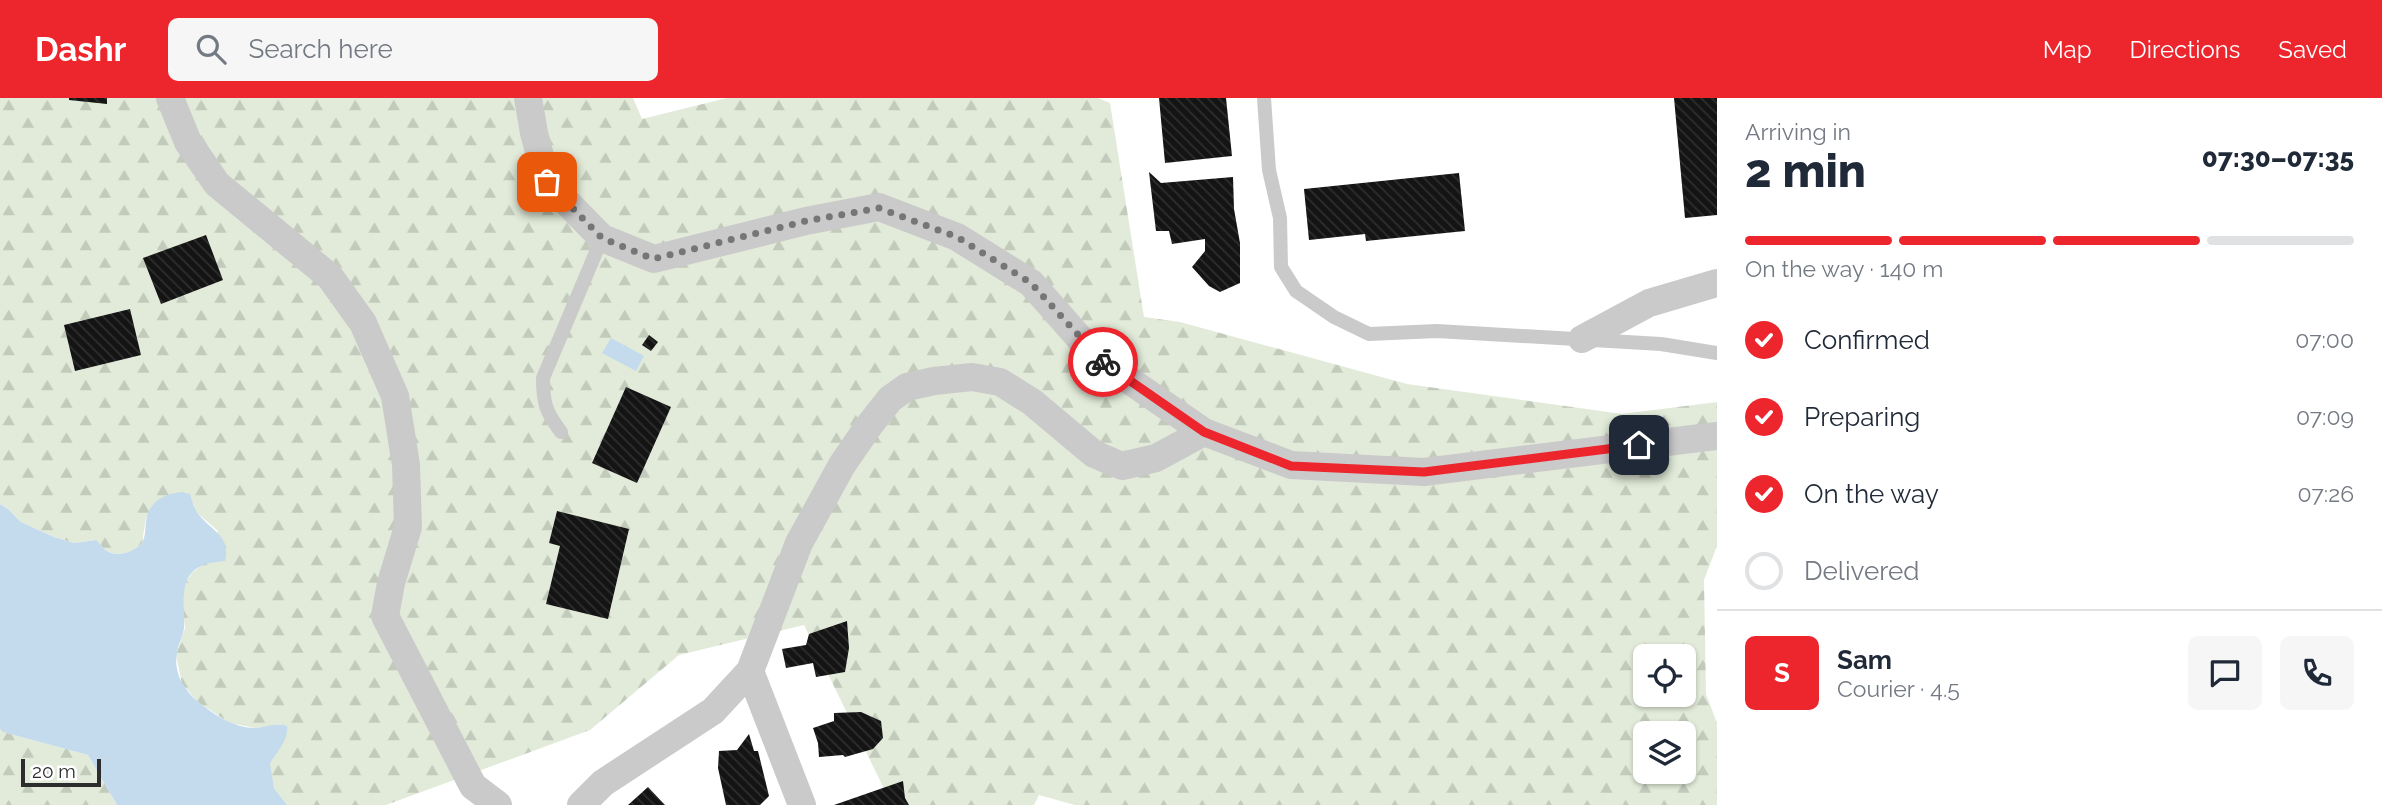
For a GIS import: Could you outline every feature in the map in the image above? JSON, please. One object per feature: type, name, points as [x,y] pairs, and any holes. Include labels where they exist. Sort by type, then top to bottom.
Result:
[{"type":"street","points":[[170,98],[188,142],[218,184],[330,277],[363,323],[395,396],[406,466],[408,527],[391,583],[386,616],[473,786],[498,805]]},
{"type":"street","points":[[528,98],[547,182],[602,238],[653,259],[806,221],[879,208],[957,237],[1031,283],[1097,358],[1204,432],[1291,466],[1424,472],[1717,436]]},
{"type":"street","points":[[1582,339],[1649,303],[1717,283]]},
{"type":"street","points":[[581,805],[603,783],[713,711],[750,671],[805,532],[842,466],[868,427],[890,399],[907,387],[972,377],[1000,382],[1032,402],[1094,454],[1122,466],[1156,458],[1204,432]]},
{"type":"street","points":[[750,671],[802,805]]},
{"type":"lane","points":[[1264,98],[1269,170],[1280,218],[1282,268],[1296,291],[1334,317],[1369,334],[1437,331],[1661,344],[1717,353]]},
{"type":"lane","points":[[561,432],[547,414],[543,399],[543,378],[602,238]]},
{"type":"green space","points":[[0,98],[633,98],[642,119],[727,98],[1098,98],[1110,103],[1144,317],[1180,322],[1407,384],[1622,414],[1717,402],[1717,546],[1704,580],[1706,694],[1717,723],[1717,805],[1075,805],[1039,795],[1034,805],[892,805],[804,625],[679,655],[590,730],[386,805],[287,805],[274,788],[270,772],[281,724],[255,728],[230,723],[199,703],[182,684],[176,655],[185,628],[182,601],[185,583],[202,565],[218,531],[196,512],[193,503],[146,517],[142,543],[119,554],[108,552],[96,540],[74,543],[54,537],[21,522],[0,504]]},
{"type":"green space","points":[[0,729],[88,755],[117,805],[0,805]]},
{"type":"water","points":[[611,338],[644,356],[636,371],[602,353]]},
{"type":"water","points":[[182,492],[190,494],[197,513],[223,540],[226,553],[225,561],[209,563],[195,569],[186,583],[184,630],[176,660],[179,675],[185,688],[195,699],[226,720],[255,728],[287,726],[284,741],[270,764],[274,788],[287,805],[117,805],[88,755],[0,729],[0,504],[21,522],[54,537],[74,543],[96,540],[108,552],[119,554],[142,543],[150,508],[158,500]]},
{"type":"building","points":[[107,98],[107,104],[69,100]]},
{"type":"building","points":[[1159,98],[1226,98],[1232,156],[1165,163]]},
{"type":"building","points":[[1674,98],[1717,98],[1717,215],[1685,218]]},
{"type":"building","points":[[1149,172],[1161,183],[1233,177],[1234,209],[1240,243],[1240,283],[1220,292],[1209,286],[1192,267],[1205,251],[1205,239],[1172,244],[1169,231],[1156,231]]},
{"type":"building","points":[[1459,173],[1465,231],[1366,241],[1365,234],[1309,240],[1304,189]]},
{"type":"building","points":[[206,235],[223,280],[161,304],[143,258]]},
{"type":"building","points":[[130,309],[141,355],[75,371],[64,325]]},
{"type":"building","points":[[649,335],[658,342],[651,351],[642,345]]},
{"type":"building","points":[[626,387],[671,407],[637,483],[592,463]]},
{"type":"building","points":[[557,511],[629,529],[608,619],[546,604],[560,546],[549,543]]},
{"type":"building","points":[[847,621],[849,648],[845,672],[816,677],[813,663],[786,668],[782,649],[806,645],[809,634]]},
{"type":"building","points":[[861,712],[881,721],[883,738],[873,749],[845,757],[819,757],[813,728],[834,721],[834,713]]},
{"type":"building","points":[[749,734],[754,751],[758,751],[769,796],[760,805],[726,805],[718,768],[719,751],[737,750]]},
{"type":"building","points":[[903,781],[905,798],[909,805],[834,805]]},
{"type":"building","points":[[648,787],[665,805],[628,805]]},
{"type":"way so far","points":[[547,182],[602,238],[653,259],[806,221],[879,208],[957,237],[1031,283],[1103,362]]},
{"type":"route","points":[[1103,362],[1204,432],[1291,466],[1424,472],[1639,445]]}]
